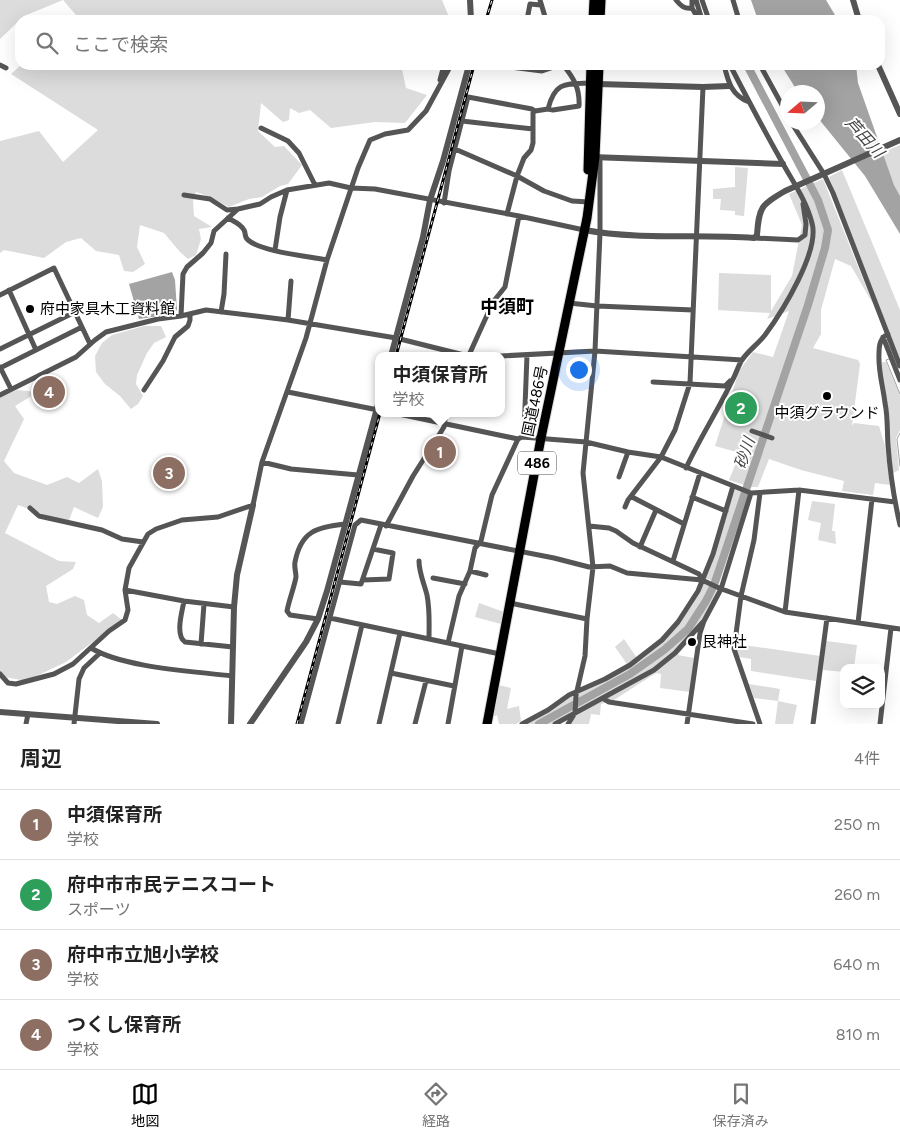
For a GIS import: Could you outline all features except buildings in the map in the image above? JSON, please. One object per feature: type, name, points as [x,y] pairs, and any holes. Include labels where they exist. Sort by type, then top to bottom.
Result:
[{"type":"highway","points":[[593,15],[594,0]]},
{"type":"highway","points":[[600,15],[601,0]]},
{"type":"highway","name":"国道486号","points":[[487,724],[541,438],[589,202],[594,83],[592,70]]},
{"type":"highway","name":"国道486号","points":[[594,83],[598,70]]},
{"type":"street","points":[[470,0],[471,15]]},
{"type":"street","points":[[676,0],[686,9],[692,8]]},
{"type":"street","points":[[694,0],[692,8],[697,15]]},
{"type":"street","points":[[694,0],[698,15]]},
{"type":"street","points":[[702,0],[707,15]]},
{"type":"street","points":[[733,0],[738,15]]},
{"type":"street","points":[[852,0],[857,15]]},
{"type":"street","points":[[528,15],[530,4],[540,2],[544,15]]},
{"type":"street","points":[[439,85],[443,70]]},
{"type":"street","points":[[231,724],[234,607],[237,575],[262,462],[310,325],[327,260],[351,188],[370,140],[385,134],[408,130],[426,111],[448,70]]},
{"type":"street","points":[[392,352],[430,200],[443,161],[468,70]]},
{"type":"street","points":[[444,203],[449,171],[468,97],[535,111],[579,106],[580,97],[575,79],[568,70]]},
{"type":"street","points":[[725,70],[730,86],[744,100],[749,102]]},
{"type":"street","points":[[686,468],[742,360],[764,336],[784,304],[802,272],[812,245],[813,224],[800,185],[783,164],[733,70]]},
{"type":"street","points":[[763,70],[780,101]]},
{"type":"street","points":[[880,70],[900,114]]},
{"type":"street","points":[[548,109],[553,93],[566,84],[730,86]]},
{"type":"street","points":[[625,507],[628,500],[661,457],[675,430],[690,383],[702,87]]},
{"type":"street","points":[[507,214],[517,176],[524,158],[531,150],[533,113],[535,111]]},
{"type":"street","points":[[462,120],[533,129]]},
{"type":"street","points":[[261,128],[288,141],[299,152],[316,185]]},
{"type":"street","points":[[796,130],[824,174],[833,193],[886,335],[900,380]]},
{"type":"street","points":[[754,238],[757,235],[758,217],[767,201],[900,140]]},
{"type":"street","points":[[455,149],[517,176],[544,191],[572,201],[589,202]]},
{"type":"street","points":[[591,157],[783,164]]},
{"type":"street","points":[[568,724],[575,713],[576,693],[585,656],[587,619],[594,567],[583,473],[595,351],[600,233],[600,161],[591,157]]},
{"type":"street","points":[[184,195],[210,199],[227,210],[260,204],[287,190],[329,183],[351,188],[375,189],[600,233],[715,235],[798,240],[805,235],[806,224],[800,185]]},
{"type":"street","points":[[275,250],[280,217],[287,190]]},
{"type":"street","points":[[181,316],[182,274],[211,243],[214,231],[238,209]]},
{"type":"street","points":[[470,352],[493,302],[505,287],[519,216]]},
{"type":"street","points":[[228,218],[242,227],[245,237],[249,241],[262,248],[327,260]]},
{"type":"street","points":[[221,312],[226,254]]},
{"type":"street","points":[[0,295],[54,268],[90,344]]},
{"type":"street","points":[[288,320],[291,281]]},
{"type":"street","points":[[9,290],[36,350]]},
{"type":"street","points":[[569,303],[694,310]]},
{"type":"street","points":[[0,395],[76,356],[106,332],[126,326],[206,310],[288,320],[396,338],[452,352]]},
{"type":"street","points":[[0,349],[75,312]]},
{"type":"street","points":[[144,390],[163,361],[175,337],[188,326],[190,314]]},
{"type":"street","points":[[11,389],[0,367],[82,328]]},
{"type":"street","points":[[886,335],[900,366]]},
{"type":"street","points":[[886,335],[880,342],[880,382],[886,404],[888,445],[900,526]]},
{"type":"street","points":[[505,356],[595,351],[742,360]]},
{"type":"street","points":[[448,643],[459,596],[470,570],[477,544],[481,541],[492,495],[524,433],[527,355]]},
{"type":"street","points":[[653,382],[725,386],[733,380]]},
{"type":"street","points":[[288,392],[375,409]]},
{"type":"street","points":[[250,724],[306,642],[318,619],[376,417]]},
{"type":"street","points":[[412,417],[520,438],[586,442],[628,452],[661,457],[751,493],[799,490],[895,502]]},
{"type":"street","points":[[340,582],[361,584],[383,525],[444,427],[445,417]]},
{"type":"street","points":[[752,431],[772,438]]},
{"type":"street","points":[[619,477],[628,452]]},
{"type":"street","points":[[262,462],[290,469],[358,475]]},
{"type":"street","points":[[673,561],[700,473]]},
{"type":"street","points":[[522,724],[630,665],[662,640],[678,622],[689,606],[713,554],[733,486]]},
{"type":"street","points":[[785,612],[799,490]]},
{"type":"street","points":[[687,724],[700,633],[720,588],[751,493]]},
{"type":"street","points":[[760,493],[754,540],[741,596],[734,649],[760,724]]},
{"type":"street","points":[[632,497],[684,524]]},
{"type":"street","points":[[692,497],[726,511]]},
{"type":"street","points":[[858,623],[872,499]]},
{"type":"street","points":[[0,674],[8,683],[16,684],[54,674],[73,664],[124,620],[128,610],[125,590],[129,568],[148,534],[156,529],[182,520],[218,517],[253,505]]},
{"type":"street","points":[[30,508],[38,516],[102,530],[122,539],[142,542]]},
{"type":"street","points":[[640,547],[656,510]]},
{"type":"street","points":[[301,724],[355,525],[361,520],[594,567],[610,566],[627,573],[702,580],[785,612],[900,629]]},
{"type":"street","points":[[318,619],[290,614],[286,611],[296,576],[294,564],[300,545],[315,529],[345,524]]},
{"type":"street","points":[[589,526],[609,528],[616,531],[632,544],[699,574],[702,580]]},
{"type":"street","points":[[363,580],[390,579],[393,553],[373,549]]},
{"type":"street","points":[[419,561],[419,569],[429,610],[429,639]]},
{"type":"street","points":[[470,570],[486,575]]},
{"type":"street","points":[[434,578],[465,584]]},
{"type":"street","points":[[125,590],[184,601],[234,607]]},
{"type":"street","points":[[184,601],[180,634],[182,640],[185,642],[233,647]]},
{"type":"street","points":[[510,603],[587,619]]},
{"type":"street","points":[[201,644],[204,604]]},
{"type":"street","points":[[330,618],[500,654]]},
{"type":"street","points":[[813,724],[827,618]]},
{"type":"street","points":[[555,724],[604,699],[654,670],[675,653],[704,621]]},
{"type":"street","points":[[338,724],[362,625]]},
{"type":"street","points":[[880,724],[891,628]]},
{"type":"street","points":[[379,724],[400,633]]},
{"type":"street","points":[[448,724],[462,646]]},
{"type":"street","points":[[91,648],[100,653],[151,666],[232,676]]},
{"type":"street","points":[[78,721],[79,679],[84,668],[100,653]]},
{"type":"street","points":[[391,673],[454,686]]},
{"type":"street","points":[[415,724],[426,681]]},
{"type":"street","points":[[604,699],[609,702],[753,724]]},
{"type":"street","points":[[0,712],[78,721],[157,724]]},
{"type":"street","points":[[26,724],[28,714]]},
{"type":"shaded area","points":[[0,0],[63,0],[26,15],[15,15],[15,25],[0,39]]},
{"type":"shaded area","points":[[63,0],[442,0],[448,15],[437,15],[76,15]]},
{"type":"shaded area","points":[[15,70],[402,70],[406,88],[427,95],[405,123],[375,122],[331,128],[310,110],[299,113],[290,108],[289,120],[283,122],[261,103],[258,131],[275,147],[284,146],[302,165],[288,184],[280,186],[262,197],[249,199],[229,207],[196,192],[193,201],[194,216],[212,227],[199,229],[201,239],[196,255],[188,259],[164,233],[140,225],[137,247],[145,264],[133,272],[124,271],[119,255],[96,251],[81,238],[66,242],[44,258],[4,250],[0,253],[0,141],[39,131],[63,162],[98,130],[11,74]]},
{"type":"shaded area","points":[[900,145],[900,196],[882,153]]},
{"type":"shaded area","points":[[735,167],[748,168],[744,216],[735,215],[735,211],[720,210],[721,199],[713,199],[713,189],[735,187]]},
{"type":"shaded area","points":[[842,170],[900,310],[900,359],[829,177]]},
{"type":"shaded area","points":[[823,179],[873,304],[851,266],[835,259],[821,310],[821,334],[813,348],[858,360],[860,364],[852,426],[854,423],[879,426],[885,446],[890,485],[875,483],[873,495],[842,491],[844,481],[801,470],[769,459],[758,487],[750,487],[729,480],[740,453],[715,446],[739,371],[753,352],[773,357],[789,311],[767,319],[770,313],[718,310],[719,273],[771,275],[771,311],[792,276],[802,225],[789,194]]},
{"type":"shaded area","points":[[144,326],[161,326],[166,337],[154,343],[147,353],[137,375],[136,384],[143,396],[138,404],[131,409],[120,396],[105,384],[96,372],[95,356],[102,343],[112,335]]},
{"type":"shaded area","points":[[882,362],[886,362],[900,395],[900,430],[896,438],[899,470],[893,473],[881,381]]},
{"type":"shaded area","points":[[17,390],[38,392],[15,406],[24,419],[4,461],[14,473],[47,485],[67,477],[79,483],[98,469],[102,481],[103,507],[98,518],[74,507],[68,523],[18,505],[5,533],[59,561],[76,562],[73,569],[46,586],[49,602],[57,604],[75,596],[84,600],[87,615],[99,623],[113,613],[122,620],[66,662],[26,681],[0,676],[0,397]]},
{"type":"shaded area","points":[[734,489],[749,494],[719,584],[705,578]]},
{"type":"shaded area","points":[[812,501],[835,504],[832,531],[835,531],[836,544],[818,540],[821,523],[808,520]]},
{"type":"shaded area","points":[[703,583],[717,590],[699,628],[678,655],[694,658],[690,692],[660,688],[661,674],[656,673],[614,700],[601,704],[600,715],[591,714],[589,724],[570,724],[578,693],[630,667],[653,650],[681,619]]},
{"type":"shaded area","points":[[479,603],[504,612],[501,624],[475,617]]},
{"type":"shaded area","points":[[624,639],[637,658],[627,664],[615,647]]},
{"type":"shaded area","points":[[826,641],[857,645],[855,664],[840,664],[840,672],[823,670]]},
{"type":"shaded area","points":[[737,644],[820,656],[816,681],[751,671],[751,659],[739,657],[736,649]]},
{"type":"shaded area","points":[[749,684],[780,689],[778,701],[754,698]]},
{"type":"shaded area","points":[[499,685],[511,688],[507,709],[519,706],[521,721],[516,724],[499,724],[497,715],[493,717]]},
{"type":"shaded area","points":[[572,696],[574,698],[573,713],[551,724],[526,724]]},
{"type":"shaded area","points":[[778,701],[797,705],[793,724],[775,724]]},
{"type":"water","points":[[751,0],[826,0],[835,15],[756,15]]},
{"type":"water","name":"芦田川","points":[[784,70],[857,70],[858,83],[894,185],[900,196],[900,234],[865,176],[825,127],[825,85],[794,85]]},
{"type":"water","points":[[172,272],[175,280],[177,310],[171,314],[139,319],[129,284]]},
{"type":"waterway","name":"砂川","points":[[539,724],[630,674],[664,650],[688,629],[706,601],[714,585],[808,305],[825,248],[828,230],[818,200],[750,70]]},
{"type":"waterway","points":[[889,359],[886,360],[900,394]]},
{"type":"waterway","points":[[900,433],[897,439],[900,466]]},
{"type":"railway","points":[[488,15],[492,0]]},
{"type":"railway","points":[[397,352],[473,70]]},
{"type":"railway","points":[[297,724],[379,417]]},
{"type":"place","name":"府中家具木工資料館","points":[[30,309]]},
{"type":"place","name":"つくし保育所","points":[[49,392]]},
{"type":"place","name":"中須グラウンド","points":[[827,396]]},
{"type":"place","name":"府中市市民テニスコート","points":[[741,408]]},
{"type":"place","name":"中須保育所","points":[[440,452]]},
{"type":"place","name":"府中市立旭小学校","points":[[169,473]]},
{"type":"place","name":"艮神社","points":[[692,642]]},
{"type":"district","name":"中須町","points":[[507,307]]}]
